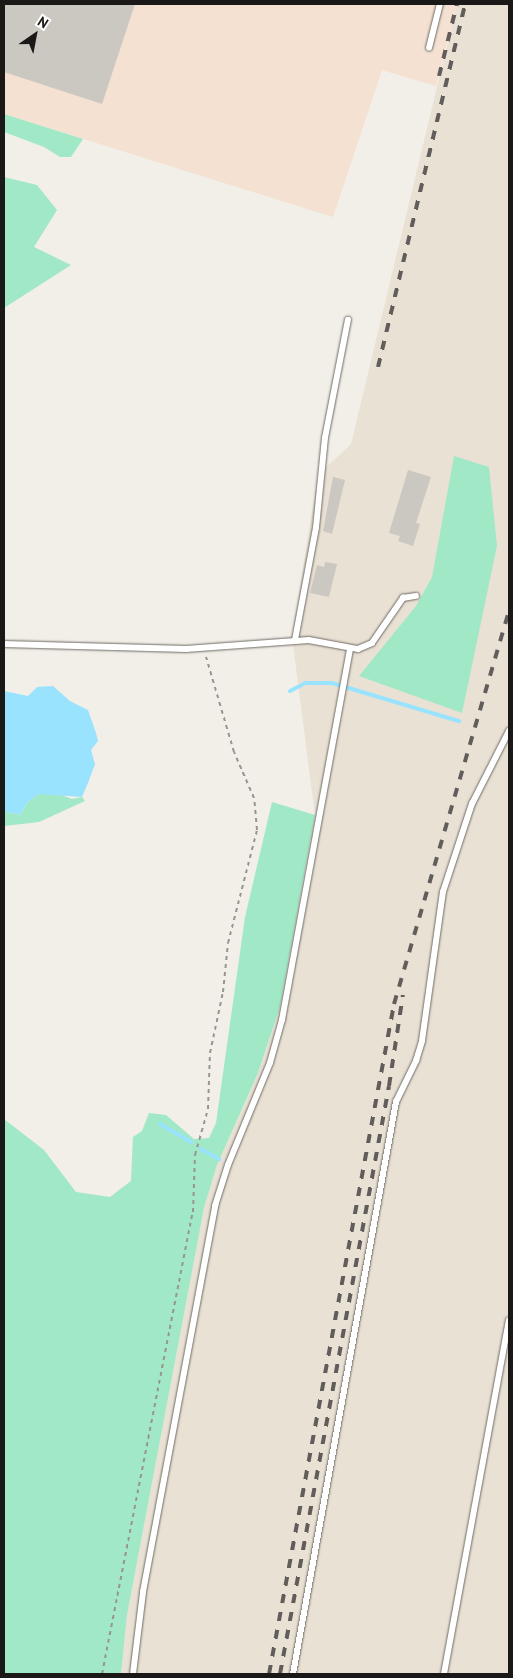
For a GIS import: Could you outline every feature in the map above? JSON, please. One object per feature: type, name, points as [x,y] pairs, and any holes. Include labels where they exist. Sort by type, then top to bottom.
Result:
[{"type":"lane","points":[[429,48],[440,4]]},
{"type":"lane","points":[[295,640],[316,528],[325,438],[348,320]]},
{"type":"lane","points":[[4,644],[203,648],[295,640],[350,649],[372,643],[403,598],[416,596]]},
{"type":"lane","points":[[133,1674],[143,1592],[214,1214],[228,1164],[276,1042],[350,649]]},
{"type":"lane","points":[[293,1674],[396,1102],[416,1061],[422,1041],[444,892],[472,804],[509,731]]},
{"type":"lane","points":[[444,1674],[509,1321]]},
{"type":"path","points":[[102,1674],[193,1212],[195,1155],[208,1109],[210,1053],[223,992],[228,943],[257,830],[254,798],[234,752],[203,648]]},
{"type":"shaded area","points":[[4,4],[457,4],[436,86],[382,70],[333,217],[4,114]]},
{"type":"shaded area","points":[[457,4],[509,4],[509,1674],[121,1674],[127,1615],[204,1208],[217,1165],[258,1073],[280,1007],[315,815],[292,637],[318,475],[351,444]]},
{"type":"green space","points":[[4,114],[83,139],[71,157],[60,157],[44,147],[4,132]]},
{"type":"green space","points":[[4,177],[37,185],[57,210],[34,247],[71,265],[4,308]]},
{"type":"green space","points":[[454,456],[489,467],[497,546],[462,713],[359,676],[416,606],[432,577]]},
{"type":"green space","points":[[56,793],[72,799],[82,797],[85,801],[39,822],[4,826],[4,811],[20,815],[28,802],[39,794]]},
{"type":"green space","points":[[272,802],[315,815],[280,1007],[258,1073],[217,1165],[204,1208],[127,1615],[121,1674],[4,1674],[4,1119],[44,1150],[76,1192],[110,1197],[131,1181],[133,1137],[142,1131],[149,1113],[166,1115],[194,1139],[209,1138],[216,1123],[245,917]]},
{"type":"water","points":[[53,686],[70,701],[88,710],[98,741],[91,750],[95,764],[88,783],[82,797],[39,794],[28,802],[20,815],[4,811],[4,691],[28,696],[37,687]]},
{"type":"building","points":[[4,4],[135,4],[102,104],[4,72]]},
{"type":"building","points":[[408,470],[431,477],[416,523],[420,524],[413,546],[398,541],[400,536],[389,533]]},
{"type":"building","points":[[333,477],[345,480],[332,534],[323,531]]},
{"type":"building","points":[[325,562],[337,564],[329,597],[310,593],[317,565],[324,567]]},
{"type":"waterway","points":[[290,691],[306,683],[332,683],[459,721]]},
{"type":"waterway","points":[[160,1124],[191,1142]]},
{"type":"waterway","points":[[201,1149],[219,1159]]},
{"type":"railway","points":[[439,76],[457,4]]},
{"type":"railway","points":[[378,367],[465,4]]},
{"type":"railway","points":[[269,1674],[394,1004],[509,612]]},
{"type":"railway","points":[[280,1674],[389,1086],[403,995]]}]
